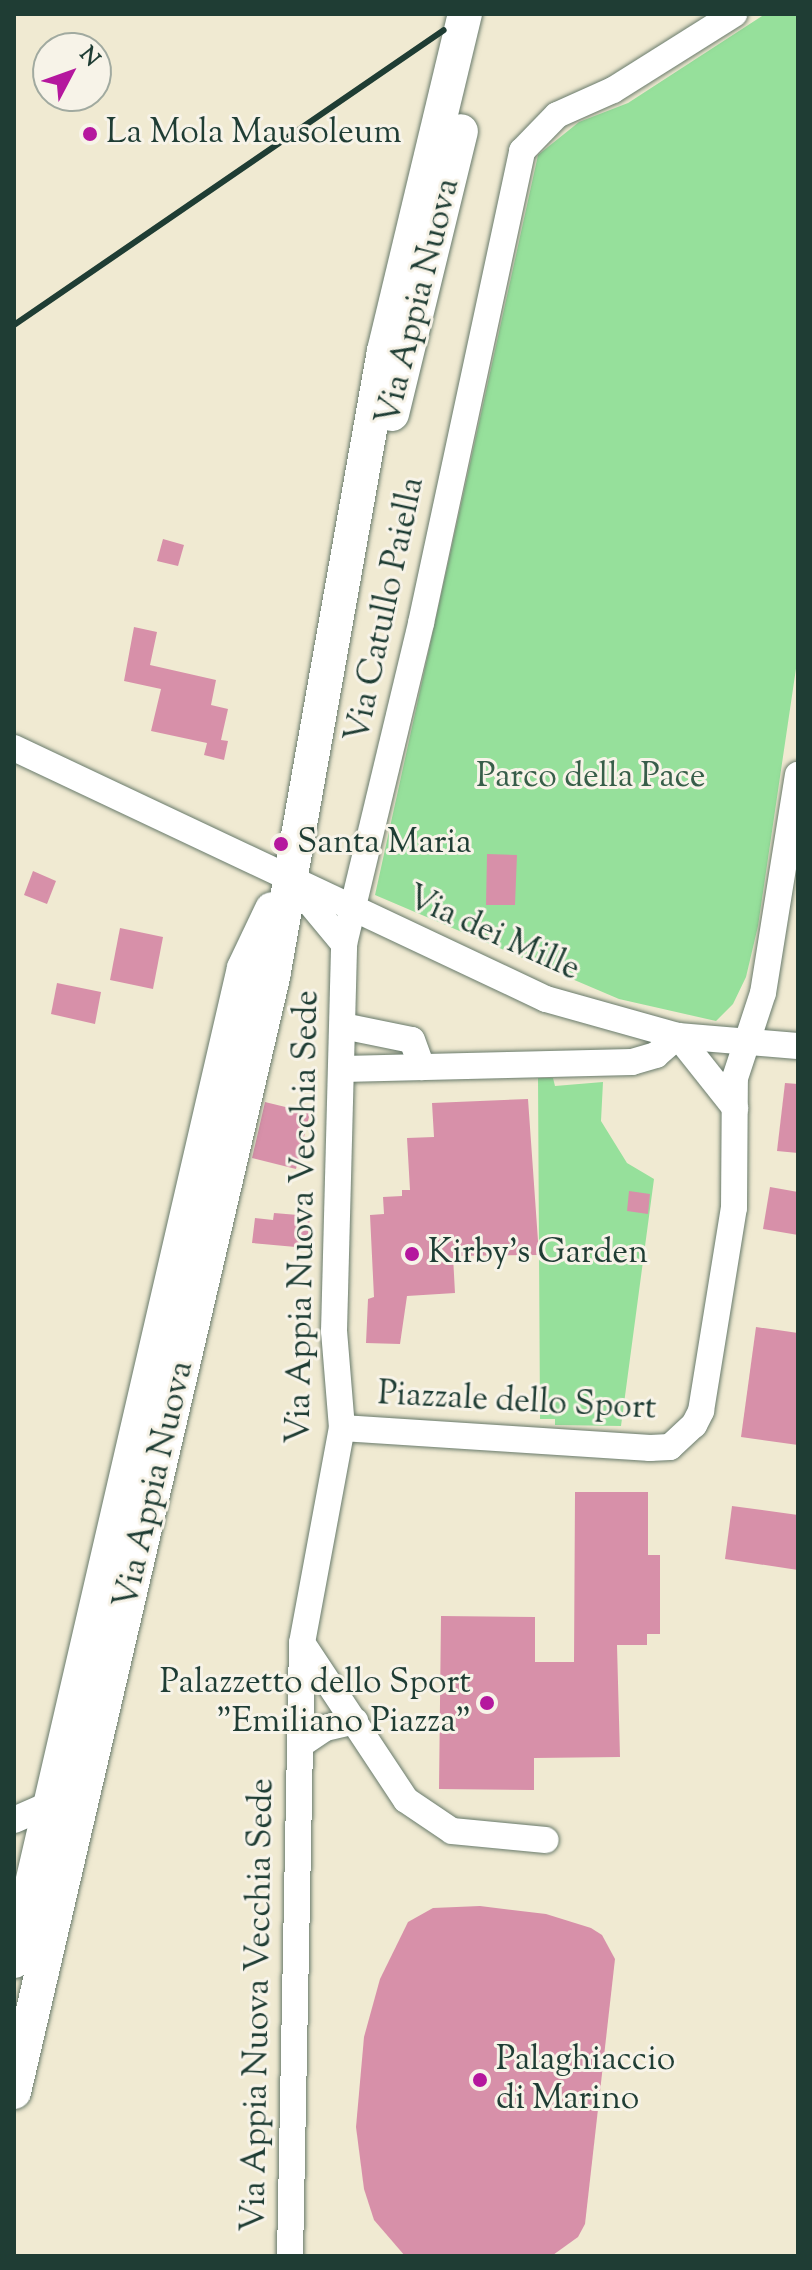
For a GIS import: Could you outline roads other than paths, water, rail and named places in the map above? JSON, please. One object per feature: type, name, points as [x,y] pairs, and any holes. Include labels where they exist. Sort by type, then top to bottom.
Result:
[{"type":"main road","name":"Via Appia Nuova","points":[[14,2092],[273,977],[287,876],[384,351],[465,14]]},
{"type":"main road","name":"Via Appia Nuova","points":[[341,587],[409,356],[488,14]]},
{"type":"main road","name":"Via Appia Nuova","points":[[14,1961],[244,968],[287,876]]},
{"type":"street","name":"Via Catullo Paiella","points":[[356,911],[522,151],[557,115],[613,90],[734,14]]},
{"type":"street","name":"Via dei Mille","points":[[14,748],[546,999],[678,1036],[798,1046]]},
{"type":"street","name":"Piazzale dello Sport","points":[[342,1428],[650,1448],[670,1447],[681,1439],[701,1411],[734,1208],[735,1078],[763,993],[796,808],[798,775]]},
{"type":"street","name":"Via Appia Nuova Vecchia Sede","points":[[287,876],[344,944]]},
{"type":"street","name":"Via Appia Nuova Vecchia Sede","points":[[290,2256],[302,1643],[342,1428],[334,1331],[344,944],[356,911]]},
{"type":"street","points":[[343,1026],[412,1040],[422,1067]]},
{"type":"street","points":[[343,1069],[632,1062],[656,1055],[678,1036],[735,1108]]},
{"type":"street","points":[[302,1643],[406,1800],[427,1817],[452,1831],[546,1840]]},
{"type":"street","points":[[300,1745],[325,1728],[355,1721]]},
{"type":"street","points":[[14,1820],[53,1803]]},
{"type":"railway","points":[[14,325],[444,30]]},
{"type":"place","name":"La Mola Mausoleum","points":[[90,134]]},
{"type":"place","name":"Santa Maria","points":[[281,844]]},
{"type":"place","name":"Kirby's Garden","points":[[412,1254]]},
{"type":"place","name":"Palazzetto dello Sport \"Emiliano Piazza\"","points":[[487,1703]]},
{"type":"place","name":"Palaghiaccio di Marino","points":[[480,2080]]},
{"type":"park label","name":"Parco della Pace","points":[[591,778]]}]
